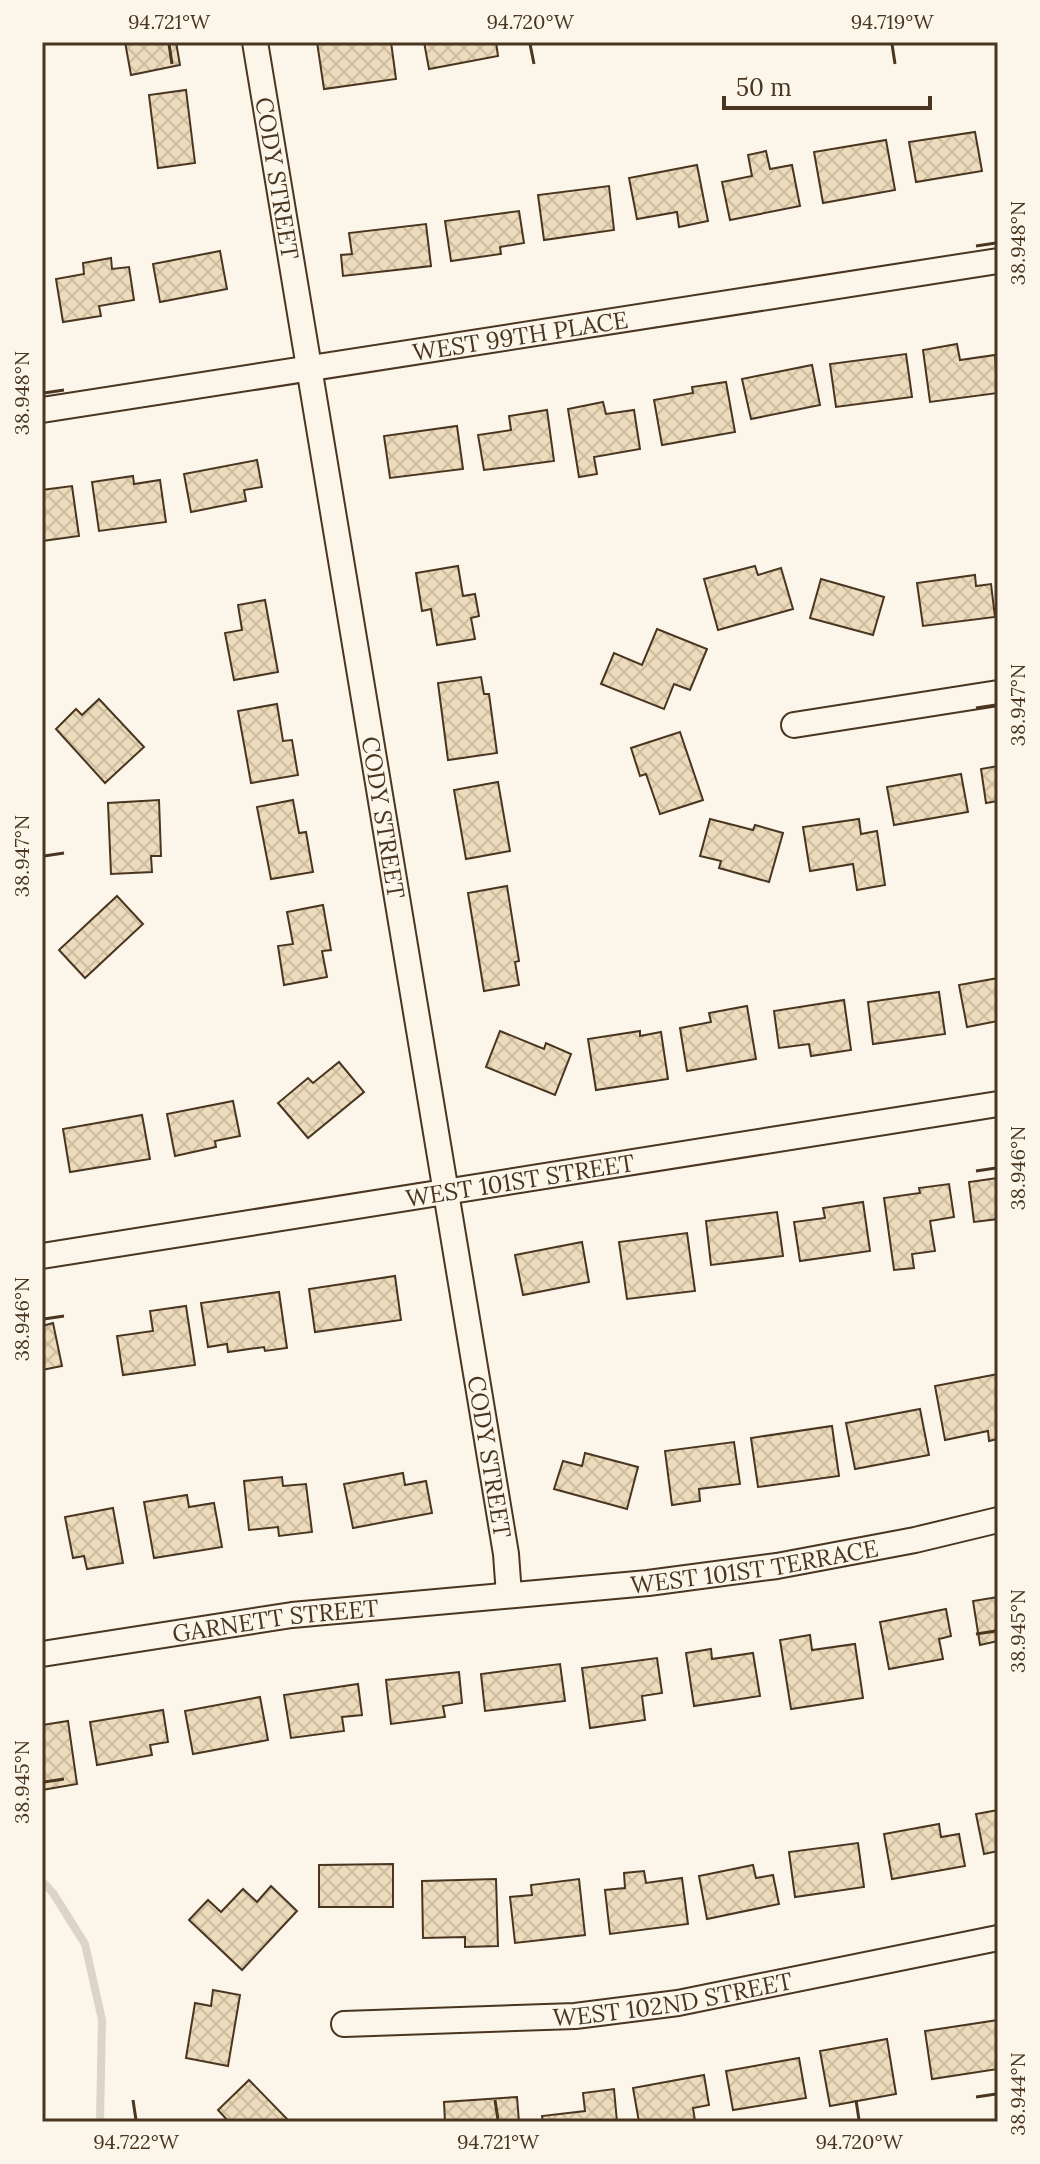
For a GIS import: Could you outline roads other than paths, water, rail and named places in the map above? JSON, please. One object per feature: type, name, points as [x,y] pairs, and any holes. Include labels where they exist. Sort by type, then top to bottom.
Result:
[{"type":"street","name":"CODY STREET","points":[[255,42],[506,1554],[509,1595]]},
{"type":"street","name":"WEST 99TH PLACE","points":[[42,410],[998,261]]},
{"type":"street","points":[[794,725],[998,693]]},
{"type":"street","name":"WEST 101ST STREET","points":[[42,1256],[998,1104]]},
{"type":"street","name":"WEST 101ST TERRACE","points":[[509,1595],[648,1583],[777,1566],[915,1540],[998,1520]]},
{"type":"street","name":"GARNETT STREET","points":[[42,1654],[292,1615],[509,1595]]},
{"type":"street","name":"WEST 102ND STREET","points":[[344,2024],[575,2016],[678,2003],[998,1938]]},
{"type":"waterway","points":[[42,1881],[85,1944],[102,2020],[100,2122]]}]
